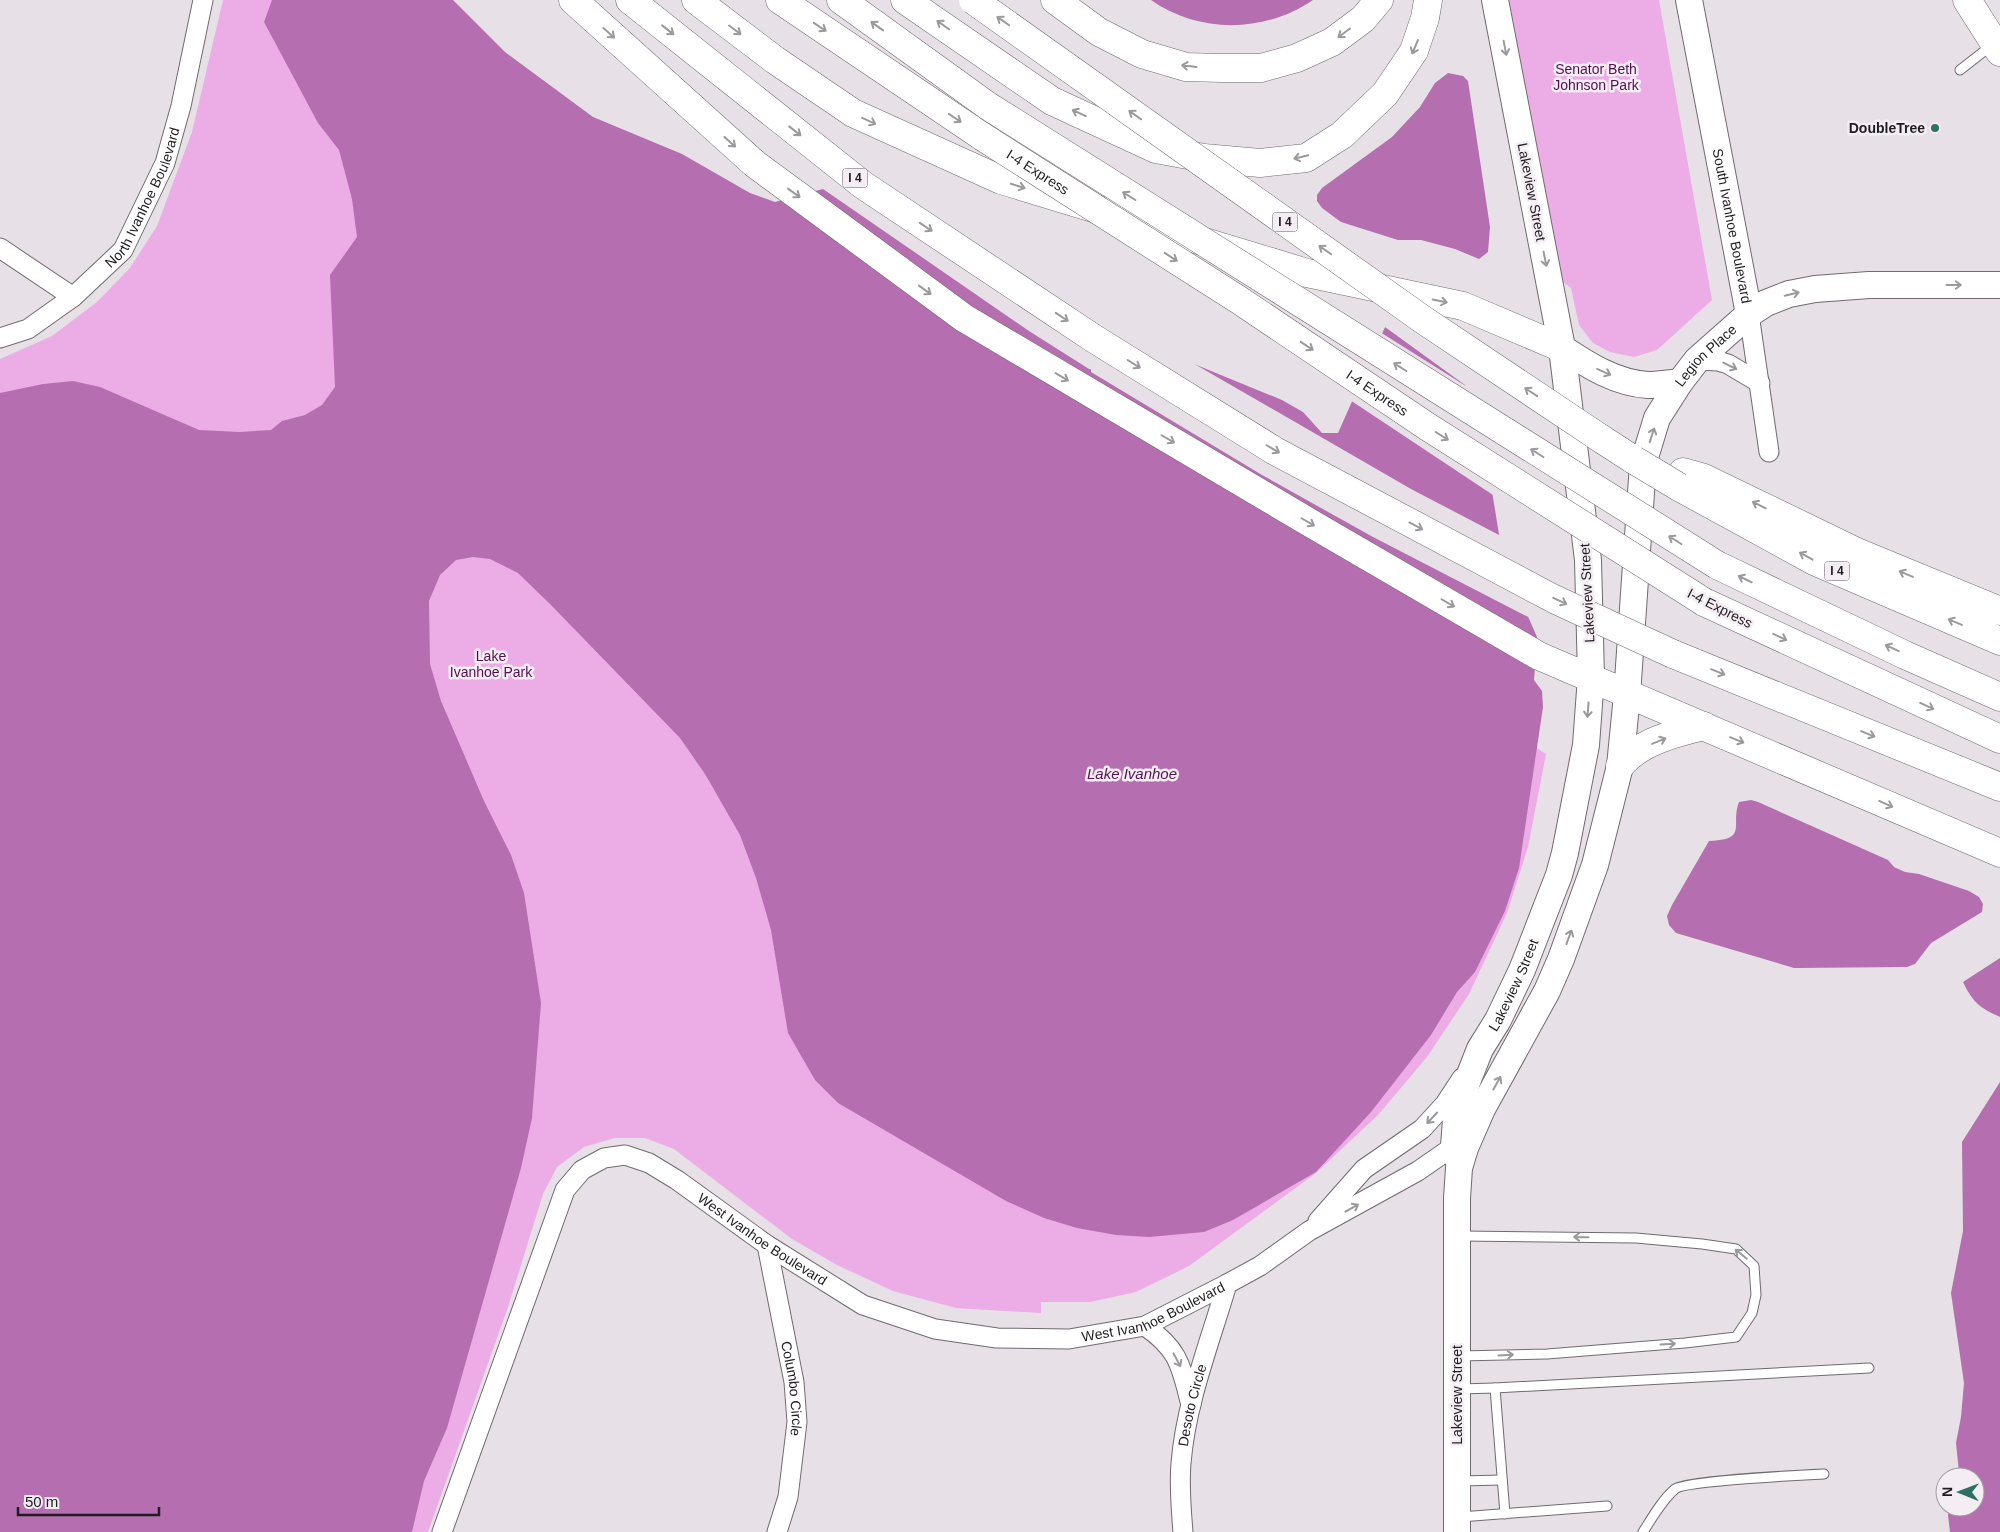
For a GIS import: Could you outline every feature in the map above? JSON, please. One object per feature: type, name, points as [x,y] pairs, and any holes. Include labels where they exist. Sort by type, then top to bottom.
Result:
[{"type":"main road","points":[[573,0],[755,164],[964,318],[1539,656],[2000,853]]},
{"type":"main road","name":"I 4","points":[[630,0],[863,185],[1093,338],[1275,451],[1554,599],[1673,654],[1991,784]]},
{"type":"main road","points":[[696,0],[775,60],[853,113],[1000,180],[1306,273],[1463,306],[1562,348]]},
{"type":"main road","name":"I-4 Express","points":[[780,0],[982,137],[1239,300],[1428,427],[1704,602],[2000,739]]},
{"type":"main road","name":"I-4 Express","points":[[841,0],[988,106],[1716,565],[1906,655],[2000,697]]},
{"type":"main road","points":[[905,0],[1052,101],[1156,150],[1204,158],[1260,163],[1306,158],[1342,135],[1385,94],[1414,51],[1425,18],[1428,0]]},
{"type":"main road","name":"I 4","points":[[973,0],[1422,319],[1634,460],[1681,480],[1816,562],[2000,641]]},
{"type":"main road","points":[[1055,0],[1099,32],[1142,54],[1186,67],[1261,68],[1297,58],[1332,42],[1363,18],[1379,0]]},
{"type":"main road","points":[[1967,0],[1997,48]]},
{"type":"main road","points":[[1681,480],[1704,478],[1858,553],[2000,611]]},
{"type":"main road","points":[[1620,766],[1628,756],[1642,748],[1679,732],[1704,726]]},
{"type":"main road","points":[[1991,784],[2000,800]]},
{"type":"street","name":"North Ivanhoe Boulevard","points":[[0,338],[28,329],[73,297],[123,250],[165,163],[181,106],[203,0]]},
{"type":"street","name":"Lakeview Street","points":[[1457,1525],[1456,1120],[1480,1049],[1498,1020],[1522,970],[1559,875],[1586,745],[1590,677],[1588,560],[1562,348],[1495,0]]},
{"type":"street","name":"South Ivanhoe Boulevard","points":[[1689,0],[1749,314],[1769,452]]},
{"type":"street","points":[[0,248],[73,297]]},
{"type":"street","name":"Legion Place","points":[[1632,622],[1643,464],[1657,418],[1680,382],[1697,360],[1749,314],[1766,303],[1789,294],[1815,289],[1869,285],[2000,285]]},
{"type":"street","points":[[1562,348],[1594,368],[1621,380],[1649,385],[1680,382]]},
{"type":"street","points":[[1697,360],[1718,361],[1728,364],[1760,383]]},
{"type":"street","name":"Lakeview Street","points":[[1457,1157],[1465,1148],[1474,1126],[1532,1022],[1561,959],[1595,865],[1620,766],[1632,622]]},
{"type":"street","name":"West Ivanhoe Boulevard","points":[[1309,1231],[1364,1169],[1422,1129],[1445,1104],[1480,1049]]},
{"type":"street","name":"West Ivanhoe Boulevard","points":[[442,1532],[565,1190],[582,1170],[604,1158],[625,1155],[650,1162],[767,1245],[862,1305],[934,1328],[997,1338],[1069,1339],[1145,1326],[1260,1266],[1309,1231],[1418,1171],[1457,1157]]},
{"type":"street","name":"Columbo Circle","points":[[767,1245],[794,1382],[797,1422],[788,1497],[777,1532]]},
{"type":"street","name":"Desoto Circle","points":[[1183,1532],[1180,1465],[1191,1406],[1227,1284]]},
{"type":"street","points":[[1145,1326],[1163,1339],[1180,1363],[1191,1406]]},
{"type":"lane","points":[[1960,70],[1997,48]]},
{"type":"lane","points":[[1457,1236],[1636,1238],[1736,1249],[1754,1266],[1756,1295],[1752,1313],[1736,1337],[1547,1354],[1457,1356]]},
{"type":"lane","points":[[1457,1389],[1869,1368]]},
{"type":"lane","points":[[1495,1388],[1505,1514]]},
{"type":"lane","points":[[1643,1532],[1657,1510],[1676,1488],[1702,1483],[1824,1474]]},
{"type":"lane","points":[[1457,1481],[1502,1480]]},
{"type":"lane","points":[[1457,1525],[1505,1514],[1607,1506]]},
{"type":"green space","name":"Lake Ivanhoe","points":[[223,0],[360,0],[1546,754],[1528,847],[1507,913],[1469,994],[1427,1057],[1378,1115],[1316,1173],[1189,1266],[1136,1292],[1090,1302],[1041,1302],[1041,1313],[956,1308],[893,1291],[837,1265],[792,1239],[674,1149],[645,1138],[615,1138],[584,1147],[557,1167],[543,1194],[508,1307],[428,1532],[0,1532],[0,359],[52,336],[97,302],[130,268],[157,226],[192,132]]},
{"type":"green space","name":"Senator Beth Johnson Park","points":[[1503,0],[1659,0],[1712,300],[1657,350],[1634,357],[1610,352],[1593,343],[1579,325],[1571,288],[1559,279]]},
{"type":"water","name":"Lake Ivanhoe","points":[[272,0],[453,0],[505,52],[593,117],[682,154],[750,193],[775,202],[823,189],[1029,331],[1089,369],[1121,374],[1166,374],[1194,364],[1282,400],[1303,412],[1322,433],[1338,433],[1385,327],[1465,385],[1483,436],[1503,559],[1537,637],[1534,680],[1542,691],[1543,707],[1519,868],[1505,911],[1475,972],[1457,992],[1431,1035],[1371,1112],[1316,1172],[1233,1220],[1204,1232],[1149,1237],[1116,1235],[1077,1228],[1044,1218],[1006,1201],[838,1103],[815,1080],[788,1033],[771,930],[756,878],[740,835],[705,774],[680,738],[518,573],[490,559],[473,557],[456,560],[440,575],[429,601],[430,664],[441,701],[484,801],[511,855],[524,893],[541,1003],[532,1118],[521,1168],[447,1428],[424,1481],[412,1532],[0,1532],[0,393],[43,384],[73,381],[100,387],[199,430],[240,432],[271,430],[282,421],[305,415],[322,405],[335,387],[330,275],[357,237],[352,199],[339,150],[318,123],[264,22]]},
{"type":"water","points":[[1151,0],[1313,0],[1294,11],[1274,19],[1232,25],[1211,24],[1190,19],[1170,11]]},
{"type":"water","points":[[1448,73],[1463,76],[1468,81],[1490,227],[1488,252],[1479,259],[1455,249],[1421,240],[1398,240],[1341,222],[1322,208],[1317,201],[1317,195],[1322,188],[1392,137],[1420,107],[1435,83]]},
{"type":"water","points":[[1751,800],[1888,860],[1894,867],[1905,872],[1919,874],[1969,891],[1979,897],[1983,904],[1982,912],[1931,943],[1915,964],[1907,967],[1794,968],[1676,933],[1669,925],[1667,916],[1672,905],[1709,841],[1729,838],[1734,834],[1739,802]]},
{"type":"water","points":[[2000,958],[2000,1017],[1978,1004],[1970,995],[1963,982]]},
{"type":"water","points":[[2000,1082],[2000,1532],[1950,1532],[1948,1517],[1985,1517],[1985,1467],[1958,1467],[1956,1443],[1961,1417],[1964,1383],[1951,1293],[1963,1231],[1962,1142]]},
{"type":"pier","points":[[1383,325],[1467,383],[1468,386]]},
{"type":"pier","points":[[1380,332],[1469,388],[1485,436],[1496,497],[1350,400]]},
{"type":"pier","points":[[1191,362],[1411,489],[1501,536],[1505,558],[1532,619],[1373,537],[1262,475],[1091,372],[1091,367],[1121,372],[1165,372]]},
{"type":"place","name":"DoubleTree","points":[[1935,128]]},
{"type":"park label","name":"Lake Ivanhoe Park","points":[[491,664]]}]
